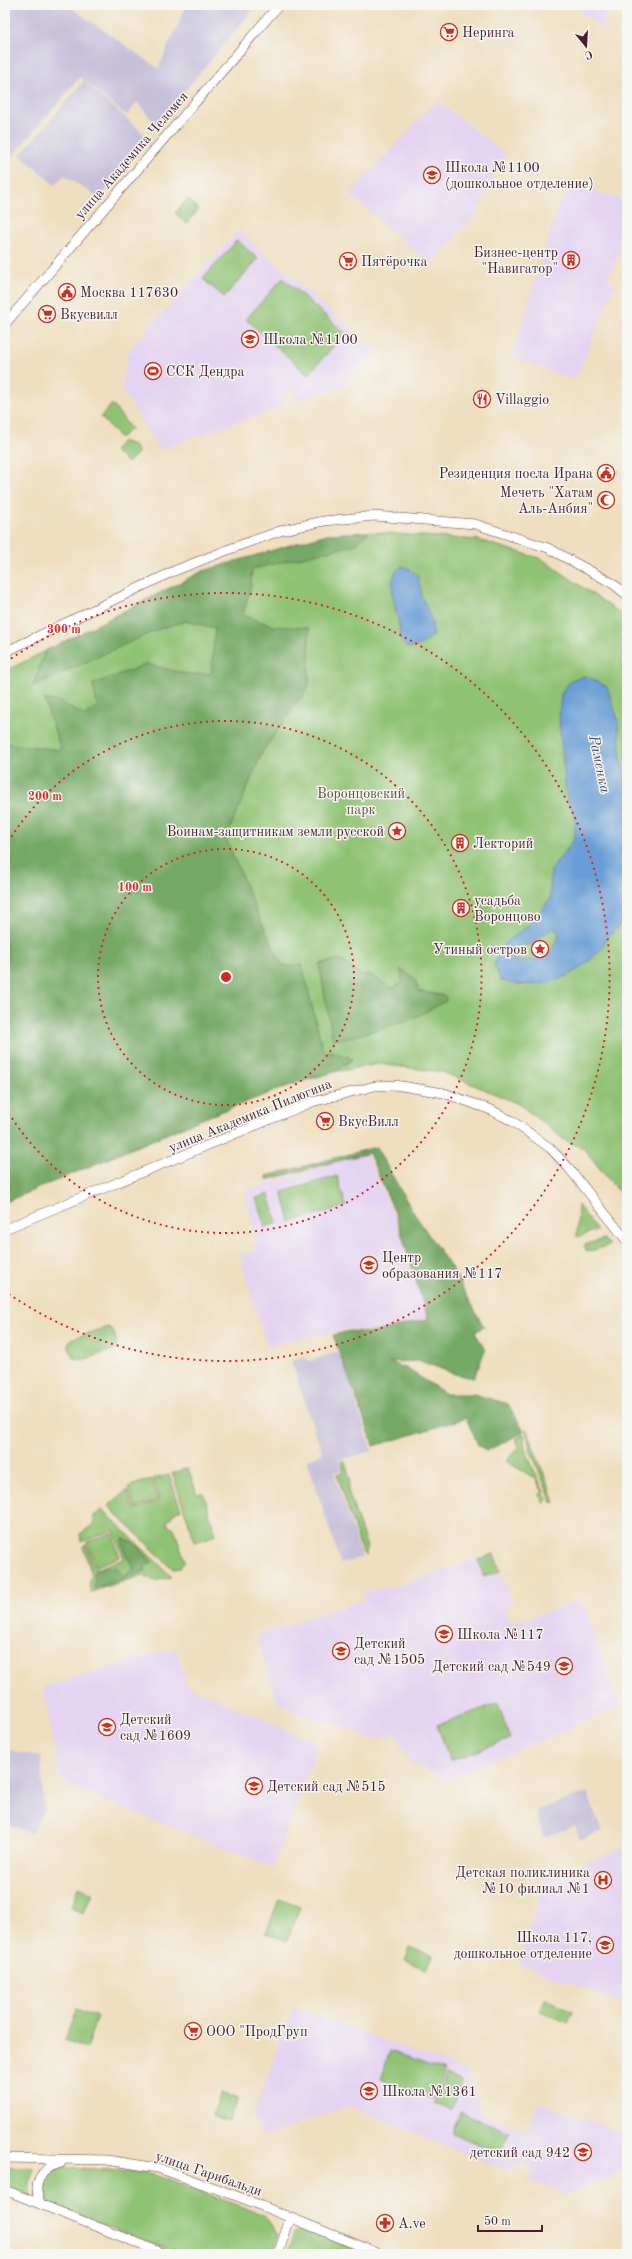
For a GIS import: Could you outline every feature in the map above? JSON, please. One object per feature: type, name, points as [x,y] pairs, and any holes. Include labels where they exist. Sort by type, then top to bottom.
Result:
[{"type":"street","name":"улица Академика Челомея","points":[[5,324],[279,5]]},
{"type":"street","points":[[5,652],[174,571],[235,547],[290,528],[324,521],[374,516],[475,524],[548,548],[612,583],[627,595]]},
{"type":"street","name":"улица Академика Пилюгина","points":[[5,1229],[312,1102],[375,1086],[395,1085],[444,1093],[491,1110],[512,1121],[550,1148],[568,1167],[627,1241]]},
{"type":"street","name":"улица Гарибальди","points":[[5,2158],[107,2160],[158,2168],[242,2198],[290,2219],[380,2254]]},
{"type":"street","name":"улица Гарибальди","points":[[40,2203],[36,2187],[38,2178],[44,2169],[68,2160]]},
{"type":"street","points":[[5,2190],[165,2254]]},
{"type":"street","points":[[278,2254],[290,2219]]},
{"type":"shaded area","points":[[5,5],[67,5],[158,68],[187,5],[257,5],[156,125],[137,102],[127,116],[80,77],[5,165]]},
{"type":"shaded area","points":[[572,5],[608,5],[601,28]]},
{"type":"shaded area","points":[[84,81],[150,139],[99,198],[64,175],[55,185],[20,155]]},
{"type":"shaded area","name":"Школа №1100 (дошкольное отделение)","points":[[437,100],[506,155],[475,214],[431,265],[350,194]]},
{"type":"shaded area","points":[[577,186],[627,201],[627,233],[607,280],[615,284],[575,380],[512,357],[560,201]]},
{"type":"shaded area","name":"Школа №1100","points":[[239,230],[376,352],[343,385],[297,401],[293,390],[281,395],[284,406],[159,450],[122,389],[128,351]]},
{"type":"shaded area","points":[[367,1154],[395,1218],[427,1318],[372,1331],[350,1328],[267,1346],[239,1255],[257,1250],[246,1189]]},
{"type":"shaded area","points":[[339,1351],[372,1451],[340,1460],[342,1470],[334,1473],[362,1557],[341,1564],[307,1460],[322,1453],[291,1361],[303,1357],[310,1361]]},
{"type":"shaded area","points":[[478,1559],[483,1576],[500,1571],[511,1602],[504,1614],[516,1622],[582,1600],[621,1708],[573,1724],[573,1728],[447,1778],[410,1763],[395,1733],[374,1740],[329,1720],[321,1723],[277,1702],[256,1635],[365,1600],[363,1594],[384,1587],[388,1589]]},
{"type":"shaded area","points":[[176,1648],[187,1686],[318,1744],[273,1867],[80,1791],[60,1779],[43,1687]]},
{"type":"shaded area","points":[[5,1749],[41,1757],[44,1810],[31,1834],[5,1823]]},
{"type":"shaded area","points":[[587,1792],[602,1831],[580,1840],[575,1826],[543,1837],[536,1811]]},
{"type":"shaded area","points":[[627,1847],[627,2005],[519,1964],[546,1876]]},
{"type":"shaded area","name":"Школа №1361","points":[[293,2007],[467,2071],[482,2114],[526,2132],[540,2102],[627,2135],[627,2170],[567,2195],[529,2179],[532,2168],[514,2161],[510,2172],[349,2106],[263,2137],[253,2116]]},
{"type":"green space","points":[[188,199],[199,209],[186,224],[175,213]]},
{"type":"green space","points":[[237,240],[258,259],[224,297],[203,279]]},
{"type":"green space","points":[[283,278],[345,333],[308,375],[246,319]]},
{"type":"green space","points":[[112,404],[131,429],[120,438],[101,417]]},
{"type":"green space","points":[[122,441],[134,445],[138,453],[128,463],[114,451]]},
{"type":"green space","name":"Воронцовский парк","points":[[369,532],[478,540],[542,559],[627,618],[627,1202],[584,1149],[563,1139],[519,1104],[443,1072],[378,1064],[334,1072],[293,1084],[204,1118],[5,1202],[5,671],[204,574],[327,534]]},
{"type":"green space","points":[[369,532],[357,544],[252,569],[251,586],[243,615],[274,626],[309,628],[309,686],[263,751],[226,838],[257,913],[282,965],[291,966],[302,964],[323,1051],[335,1052],[353,1059],[334,1072],[293,1084],[204,1118],[5,1202],[5,743],[61,750],[44,699],[60,702],[85,716],[97,706],[93,684],[147,664],[187,674],[211,674],[215,628],[186,621],[159,629],[33,686],[45,651],[203,571],[327,534]]},
{"type":"green space","points":[[339,959],[362,976],[369,974],[392,988],[403,983],[400,969],[414,978],[419,991],[445,996],[446,1001],[410,1020],[352,1037],[333,1040],[319,964]]},
{"type":"green space","points":[[376,1147],[413,1212],[452,1269],[484,1327],[475,1332],[485,1350],[474,1378],[455,1374],[420,1361],[389,1362],[406,1368],[446,1394],[474,1394],[508,1404],[524,1432],[486,1451],[478,1445],[466,1418],[374,1446],[333,1335],[350,1331],[372,1333],[428,1319],[395,1213],[369,1153],[267,1180],[267,1176]]},
{"type":"green space","points":[[337,1176],[346,1206],[290,1222],[282,1192]]},
{"type":"green space","points":[[269,1194],[277,1223],[265,1227],[256,1198]]},
{"type":"green space","points":[[578,1205],[597,1230],[577,1237]]},
{"type":"green space","points":[[604,1239],[610,1245],[587,1252],[584,1245]]},
{"type":"green space","points":[[108,1327],[113,1330],[117,1343],[115,1349],[82,1360],[73,1358],[68,1344],[71,1339]]},
{"type":"green space","points":[[526,1429],[555,1502],[552,1503],[530,1449]]},
{"type":"green space","points":[[524,1434],[525,1450],[547,1499],[544,1504],[539,1495],[543,1492],[536,1479],[506,1461],[518,1448],[517,1438]]},
{"type":"green space","points":[[345,1461],[350,1479],[348,1491],[367,1547],[366,1556],[362,1552],[337,1474],[344,1472],[342,1462]]},
{"type":"green space","points":[[188,1468],[197,1494],[203,1492],[216,1535],[195,1542],[172,1473]]},
{"type":"green space","points":[[169,1475],[181,1510],[177,1510],[167,1522],[169,1527],[174,1528],[185,1561],[180,1568],[173,1569],[108,1506],[127,1490],[134,1510],[160,1501],[153,1479]]},
{"type":"green space","points":[[151,1479],[158,1500],[135,1508],[128,1487]]},
{"type":"green space","points":[[102,1510],[172,1577],[155,1581],[143,1575],[91,1592],[89,1585],[92,1575],[83,1547],[86,1544],[95,1569],[124,1559],[113,1530],[81,1542],[80,1534],[94,1524],[94,1516]]},
{"type":"green space","points":[[112,1533],[120,1557],[96,1566],[87,1542]]},
{"type":"green space","points":[[123,1538],[138,1546],[152,1562],[145,1566],[145,1571],[94,1589],[95,1571],[106,1567],[116,1568],[124,1576],[134,1569],[124,1550]]},
{"type":"green space","points":[[494,1554],[500,1571],[483,1576],[478,1559]]},
{"type":"green space","points":[[498,1703],[510,1739],[450,1761],[437,1725]]},
{"type":"green space","points":[[79,1887],[92,1893],[84,1913],[71,1908]]},
{"type":"green space","points":[[279,1899],[300,1907],[287,1941],[266,1933]]},
{"type":"green space","points":[[410,1947],[432,1956],[426,1969],[405,1961]]},
{"type":"green space","points":[[545,1999],[573,2011],[568,2023],[540,2011]]},
{"type":"green space","points":[[76,2009],[97,2017],[86,2048],[65,2040]]},
{"type":"green space","points":[[390,2051],[444,2071],[433,2099],[380,2079]]},
{"type":"green space","points":[[445,2075],[462,2081],[451,2110],[434,2103]]},
{"type":"green space","points":[[221,2093],[238,2099],[229,2122],[212,2116]]},
{"type":"green space","points":[[461,2112],[509,2132],[500,2153],[452,2133]]},
{"type":"green space","points":[[5,2167],[33,2168],[35,2170],[30,2183],[30,2195],[5,2189]]},
{"type":"green space","points":[[64,2167],[149,2173],[264,2215],[278,2235],[272,2254],[181,2254],[45,2203],[40,2188],[47,2173]]},
{"type":"green space","points":[[304,2229],[366,2254],[287,2254],[294,2233]]},
{"type":"water","points":[[403,566],[418,576],[422,597],[432,621],[433,635],[415,647],[407,648],[400,638],[400,630],[392,589],[396,571]]},
{"type":"water","name":"Раменка","points":[[586,676],[607,687],[618,720],[621,761],[627,781],[627,918],[607,938],[602,948],[590,960],[568,975],[556,980],[530,985],[501,981],[494,964],[505,943],[531,923],[550,899],[551,870],[575,838],[575,816],[566,796],[559,717],[561,694],[571,680]],"holes":[[[554,927],[559,934],[556,942],[548,953],[537,959],[515,962],[513,954],[521,945],[532,944]]]},
{"type":"place","name":"Неринга","points":[[449,32]]},
{"type":"place","name":"Школа №1100 (дошкольное отделение)","points":[[432,175]]},
{"type":"place","name":"Бизнеc-центр \"Навигатор\"","points":[[571,260]]},
{"type":"place","name":"Пятёрочка","points":[[348,261]]},
{"type":"place","name":"Москва 117630","points":[[67,292]]},
{"type":"place","name":"Вкусвилл","points":[[47,314]]},
{"type":"place","name":"Школа №1100","points":[[250,339]]},
{"type":"place","name":"ССК Дендра","points":[[153,371]]},
{"type":"place","name":"Villaggio","points":[[482,399]]},
{"type":"place","name":"Резиденция посла Ирана","points":[[606,473]]},
{"type":"place","name":"Мечеть \"Хатам Аль-Анбия\"","points":[[606,500]]},
{"type":"place","name":"Воинам-защитникам земли русской","points":[[397,831]]},
{"type":"place","name":"Лекторий","points":[[460,843]]},
{"type":"place","name":"усадьба Воронцово","points":[[461,908]]},
{"type":"place","name":"Утиный остров","points":[[540,949]]},
{"type":"place","name":"ВкусВилл","points":[[325,1121]]},
{"type":"place","name":"Центр образования №117","points":[[369,1265]]},
{"type":"place","name":"Школа №117","points":[[444,1634]]},
{"type":"place","name":"Детский сад №1505","points":[[341,1651]]},
{"type":"place","name":"Детский сад №549","points":[[564,1666]]},
{"type":"place","name":"Детский сад №1609","points":[[107,1727]]},
{"type":"place","name":"Детский сад №515","points":[[254,1786]]},
{"type":"place","name":"Детская поликлиника №10 филиал №1","points":[[603,1880]]},
{"type":"place","name":"Школа 117, дошкольное отделение","points":[[605,1945]]},
{"type":"place","name":"ООО \"ПродГруп","points":[[193,2031]]},
{"type":"place","name":"Школа №1361","points":[[369,2091]]},
{"type":"place","name":"детский сад 942","points":[[583,2152]]},
{"type":"place","name":"A.ve","points":[[385,2223]]}]
